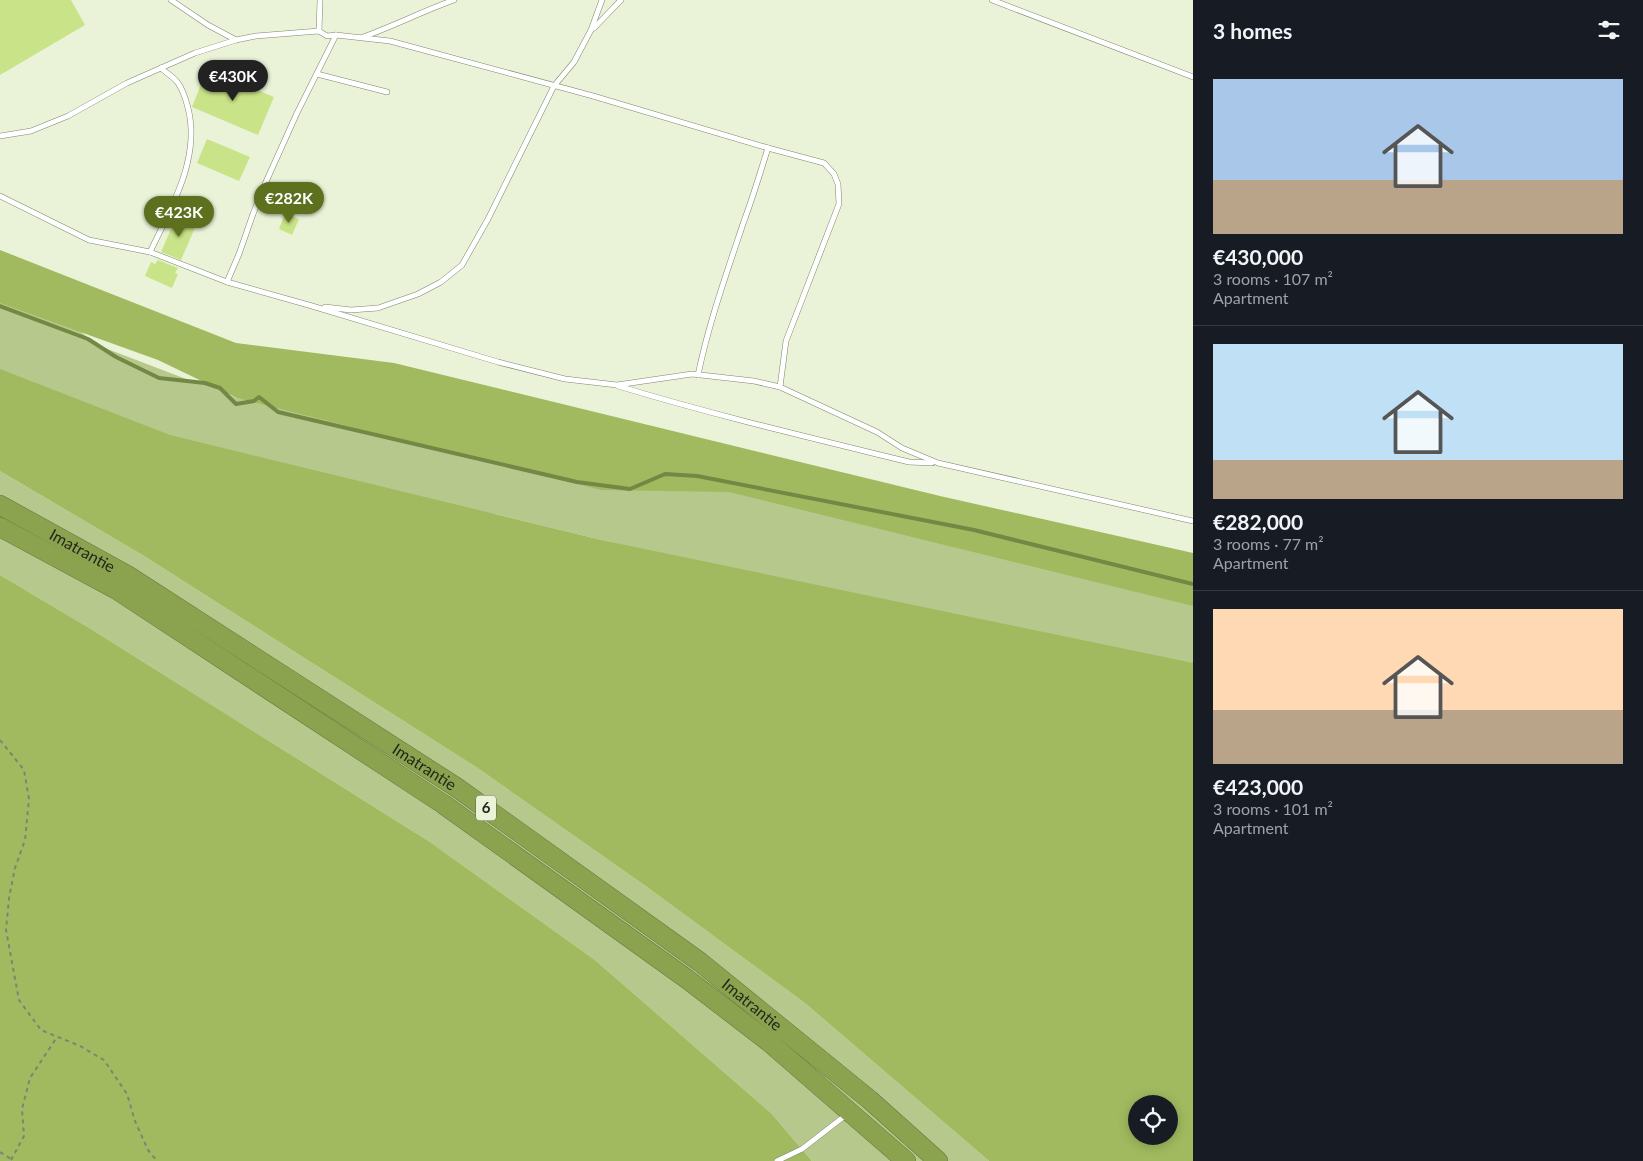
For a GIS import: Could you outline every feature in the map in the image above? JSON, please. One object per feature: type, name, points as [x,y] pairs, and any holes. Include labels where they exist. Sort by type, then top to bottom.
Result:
[{"type":"highway","name":"Imatrantie","points":[[0,504],[127,575],[456,787],[700,962],[870,1100],[938,1161]]},
{"type":"highway","name":"Imatrantie","points":[[0,527],[117,590],[443,804],[694,984],[769,1042],[906,1161]]},
{"type":"lane","points":[[171,0],[208,25],[236,40]]},
{"type":"lane","points":[[318,31],[320,0]]},
{"type":"lane","points":[[360,38],[454,0]]},
{"type":"lane","points":[[312,306],[351,310],[378,308],[418,294],[441,282],[462,265],[488,219],[554,86],[574,62],[592,30],[602,0]]},
{"type":"lane","points":[[592,30],[620,0]]},
{"type":"lane","points":[[992,0],[1193,77]]},
{"type":"lane","points":[[0,136],[31,130],[68,116],[126,83],[195,53],[236,40],[256,36],[318,31],[327,36],[336,35],[390,41],[593,96],[824,163],[834,174],[838,184],[838,204],[786,341],[780,388]]},
{"type":"lane","points":[[227,282],[265,184],[297,113],[336,35]]},
{"type":"lane","points":[[150,252],[187,169],[192,122],[186,99],[178,83],[161,68]]},
{"type":"lane","points":[[317,74],[387,92]]},
{"type":"lane","points":[[698,375],[705,340],[718,297],[768,148]]},
{"type":"lane","points":[[0,196],[89,240],[150,252],[227,282],[498,362],[565,379],[617,385],[765,427],[899,460],[938,463]]},
{"type":"lane","points":[[617,385],[698,375],[754,382],[780,388],[877,432],[902,448],[938,463],[1193,521]]},
{"type":"lane","points":[[777,1161],[802,1149],[850,1112]]},
{"type":"path","points":[[0,740],[24,770],[29,799],[25,840],[15,868],[9,898],[6,930],[19,1000],[41,1030],[80,1046],[104,1060],[127,1094],[135,1121],[148,1150],[157,1161]]},
{"type":"path","points":[[0,1152],[12,1160],[24,1136],[22,1109],[30,1078],[57,1037]]},
{"type":"green space","points":[[0,250],[236,343],[394,363],[940,496],[1193,553],[1193,606],[729,492],[601,490],[237,398],[158,360],[0,303]]},
{"type":"green space","points":[[0,261],[97,345],[194,382],[220,388],[227,394],[237,398],[665,474],[1193,584],[1193,693],[495,514],[469,518],[0,431]]},
{"type":"green space","points":[[0,369],[170,435],[606,541],[1193,663],[1193,1161],[989,1161],[806,1004],[647,887],[476,767],[144,556],[0,471]]},
{"type":"green space","points":[[0,471],[144,556],[476,767],[647,887],[806,1004],[989,1161],[812,1161],[771,1113],[595,960],[430,842],[91,629],[0,575]]},
{"type":"green space","points":[[0,575],[91,629],[430,842],[595,960],[771,1113],[812,1161],[0,1161]]},
{"type":"building","points":[[0,0],[71,0],[85,25],[0,75]]},
{"type":"building","points":[[207,69],[274,97],[258,135],[192,107]]},
{"type":"building","points":[[207,139],[250,157],[239,181],[197,163]]},
{"type":"building","points":[[285,213],[299,219],[292,235],[279,229]]},
{"type":"building","points":[[177,215],[197,223],[181,260],[161,252]]},
{"type":"building","points":[[158,260],[178,268],[175,273],[178,274],[172,288],[145,276],[151,262],[155,264]]},
{"type":"waterway","points":[[0,306],[88,339],[116,357],[159,378],[205,383],[220,388],[236,404],[254,401],[259,397],[278,412],[577,482],[630,489],[665,474],[697,476],[974,530],[1193,584]]}]
